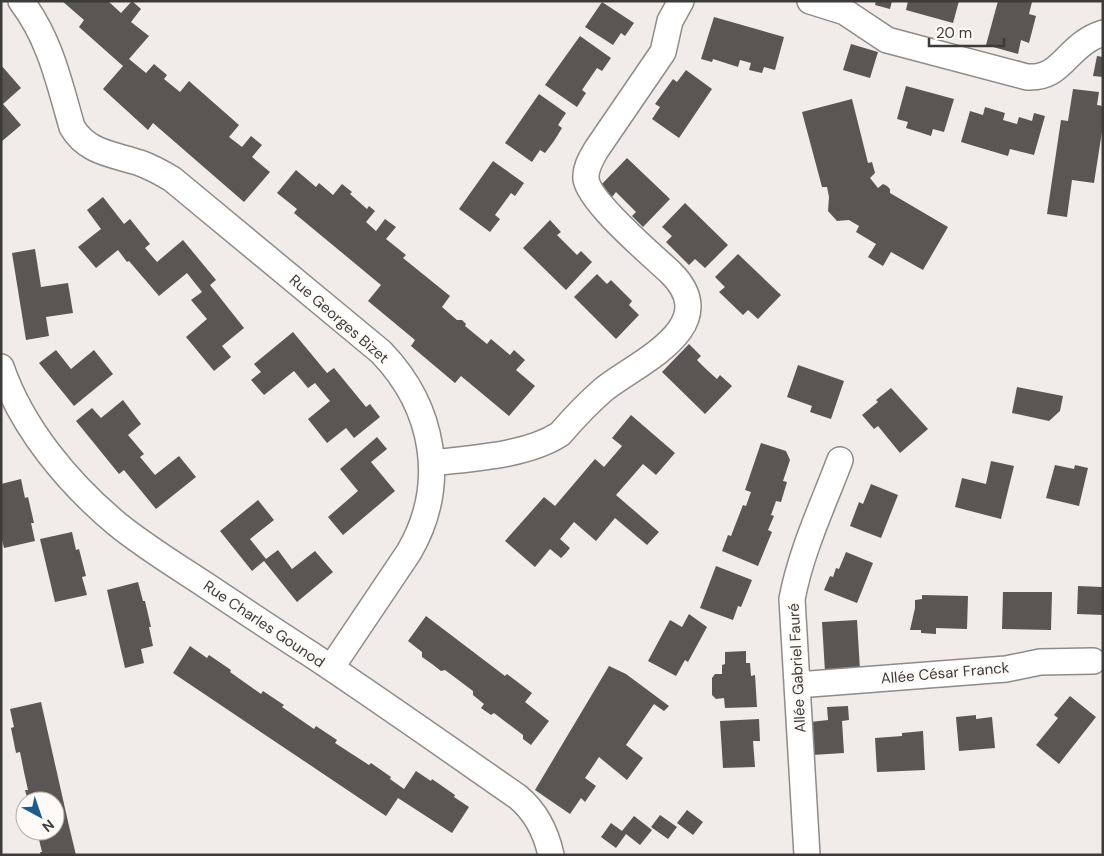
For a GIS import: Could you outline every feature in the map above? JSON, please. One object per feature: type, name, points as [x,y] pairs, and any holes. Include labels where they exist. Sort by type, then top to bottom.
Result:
[{"type":"street","name":"Rue Georges Bizet","points":[[21,1],[33,17],[50,52],[72,127],[78,137],[94,149],[140,163],[172,179],[381,352],[398,372],[413,395],[428,435],[432,463],[431,494],[426,514],[419,534],[409,552],[331,668]]},
{"type":"street","points":[[432,463],[514,452],[546,442],[560,434],[602,391],[660,351],[672,340],[684,322],[688,309],[687,303],[684,290],[676,278],[597,200],[589,188],[586,177],[586,170],[596,150],[663,52],[670,21],[681,1]]},
{"type":"street","points":[[810,1],[845,12],[887,40],[1027,77],[1040,77],[1049,74],[1085,42],[1103,33]]},
{"type":"street","name":"Rue Charles Gounod","points":[[1,367],[14,397],[43,445],[69,476],[105,513],[148,547],[331,668],[518,796],[540,822],[551,855]]},
{"type":"street","name":"Allée Gabriel Fauré","points":[[807,855],[792,612],[794,590],[805,550],[840,460]]},
{"type":"street","name":"Allée César Franck","points":[[797,685],[1006,669],[1040,662],[1093,661]]},
{"type":"building","points":[[62,1],[108,1],[121,13],[132,1],[141,9],[131,22],[149,36],[129,59],[146,73],[154,64],[167,75],[164,79],[180,92],[189,81],[239,125],[229,137],[242,147],[251,136],[262,145],[252,157],[270,172],[244,202],[153,123],[148,130],[103,89],[123,66],[79,27],[84,20]]},
{"type":"building","points":[[876,1],[892,1],[890,9],[875,5]]},
{"type":"building","points":[[908,1],[959,1],[953,23],[906,10]]},
{"type":"building","points":[[998,1],[1032,2],[1029,14],[1036,16],[1029,43],[1021,40],[1018,54],[986,45]]},
{"type":"building","points":[[602,2],[634,23],[625,36],[621,33],[613,45],[585,27]]},
{"type":"building","points":[[714,17],[784,37],[775,70],[764,67],[762,73],[749,70],[751,63],[740,60],[738,67],[713,59],[712,62],[701,59]]},
{"type":"building","points":[[580,36],[611,58],[602,71],[597,68],[582,90],[586,93],[577,107],[545,85]]},
{"type":"building","points":[[851,44],[878,52],[870,78],[843,70]]},
{"type":"building","points":[[1097,56],[1103,57],[1103,77],[1093,76]]},
{"type":"building","points":[[1,65],[21,88],[3,104],[21,125],[1,142]]},
{"type":"building","points":[[686,70],[712,89],[679,138],[652,119],[660,107],[655,104],[673,79],[677,82]]},
{"type":"building","points":[[906,86],[954,99],[944,132],[933,129],[931,136],[906,128],[908,122],[897,119]]},
{"type":"building","points":[[1073,89],[1099,92],[1097,105],[1103,106],[1103,125],[1094,183],[1072,180],[1067,217],[1047,214],[1061,120],[1068,121]]},
{"type":"building","points":[[539,94],[566,113],[558,125],[562,128],[554,141],[545,153],[540,150],[532,162],[505,143]]},
{"type":"building","points":[[852,99],[868,163],[872,162],[875,173],[870,178],[878,188],[883,184],[887,186],[890,189],[890,193],[948,227],[923,270],[891,252],[883,266],[868,257],[876,244],[856,232],[859,226],[849,220],[837,221],[828,211],[829,197],[827,187],[822,187],[802,112]]},
{"type":"building","points":[[985,107],[1005,113],[1003,120],[1017,124],[1019,117],[1032,121],[1034,113],[1045,116],[1034,155],[1010,149],[1008,156],[961,142],[970,111],[983,115]]},
{"type":"building","points":[[627,158],[670,199],[643,227],[632,216],[636,212],[616,192],[612,197],[600,186]]},
{"type":"building","points":[[493,161],[524,183],[515,196],[511,193],[495,215],[500,219],[490,232],[459,209]]},
{"type":"building","points":[[296,170],[316,187],[319,183],[333,195],[342,184],[367,209],[369,206],[375,211],[366,222],[376,231],[385,219],[396,227],[386,239],[406,255],[403,258],[450,296],[442,307],[457,320],[462,320],[466,324],[465,326],[487,344],[491,339],[510,355],[514,350],[525,360],[516,370],[535,386],[509,416],[461,376],[455,383],[411,346],[415,340],[368,301],[381,285],[294,213],[297,209],[277,193]]},
{"type":"building","points":[[103,197],[124,224],[130,219],[150,244],[145,248],[157,262],[183,240],[216,280],[210,285],[244,328],[222,346],[231,357],[214,371],[186,337],[207,319],[191,300],[202,292],[187,273],[159,296],[118,250],[96,268],[78,247],[101,229],[87,210]]},
{"type":"building","points":[[685,203],[728,245],[705,268],[695,259],[689,265],[666,242],[672,236],[662,227]]},
{"type":"building","points":[[550,220],[561,232],[557,235],[577,255],[581,251],[592,262],[566,290],[523,248]]},
{"type":"building","points":[[35,249],[41,287],[68,283],[73,313],[46,317],[49,336],[26,340],[12,253]]},
{"type":"building","points":[[738,254],[781,295],[758,319],[748,310],[743,315],[719,292],[725,287],[715,277]]},
{"type":"building","points":[[597,274],[607,284],[611,280],[632,301],[629,305],[639,315],[616,339],[574,297]]},
{"type":"building","points":[[293,332],[327,373],[334,368],[366,407],[370,404],[380,417],[354,438],[346,428],[327,443],[308,419],[330,401],[315,383],[308,388],[294,371],[264,395],[251,380],[261,372],[254,364]]},
{"type":"building","points":[[689,344],[701,356],[697,360],[707,370],[717,379],[720,375],[732,386],[705,414],[662,372]]},
{"type":"building","points":[[56,350],[71,369],[94,350],[113,374],[74,406],[39,363]]},
{"type":"building","points":[[798,365],[844,381],[831,419],[810,412],[812,406],[787,397]]},
{"type":"building","points":[[1017,387],[1063,396],[1060,411],[1049,421],[1012,413]]},
{"type":"building","points":[[891,388],[928,429],[900,453],[878,426],[874,429],[862,415]]},
{"type":"building","points":[[123,400],[141,424],[128,435],[144,454],[140,457],[155,475],[179,456],[196,477],[156,509],[124,470],[119,474],[76,421],[92,408],[101,418]]},
{"type":"building","points":[[631,415],[675,453],[656,475],[643,464],[616,495],[659,532],[647,545],[615,518],[596,541],[574,522],[560,539],[570,548],[566,553],[561,558],[550,549],[535,567],[505,541],[544,497],[555,506],[595,459],[604,467],[622,446],[612,438]]},
{"type":"building","points":[[377,437],[387,449],[371,462],[395,491],[343,535],[328,517],[358,491],[340,469]]},
{"type":"building","points":[[761,443],[786,451],[790,460],[783,481],[787,482],[781,502],[776,501],[771,515],[774,516],[768,530],[772,532],[758,566],[722,551],[728,535],[731,536],[743,505],[746,506],[751,492],[745,490]]},
{"type":"building","points":[[991,461],[1014,466],[1001,519],[955,507],[962,478],[986,484]]},
{"type":"building","points":[[1055,465],[1074,469],[1075,465],[1088,468],[1079,506],[1046,498]]},
{"type":"building","points":[[21,479],[25,498],[28,497],[34,523],[31,523],[35,541],[4,548],[1,536],[1,484]]},
{"type":"building","points":[[871,484],[898,495],[881,538],[850,526],[859,502],[863,504]]},
{"type":"building","points":[[258,500],[274,520],[250,539],[266,559],[278,550],[292,569],[315,551],[333,572],[297,602],[264,561],[252,571],[220,531]]},
{"type":"building","points":[[72,532],[76,550],[79,549],[86,576],[82,577],[87,595],[55,602],[40,539]]},
{"type":"building","points":[[846,552],[873,563],[857,603],[824,590],[830,576],[833,577],[836,568],[839,569]]},
{"type":"building","points":[[716,566],[752,580],[741,607],[738,606],[733,620],[700,608]]},
{"type":"building","points":[[138,582],[143,601],[145,601],[153,646],[141,649],[144,663],[125,668],[107,590]]},
{"type":"building","points":[[1078,586],[1103,587],[1103,615],[1077,614]]},
{"type":"building","points":[[1003,592],[1052,592],[1051,630],[1002,629]]},
{"type":"building","points":[[922,595],[968,596],[967,629],[936,628],[936,634],[921,633],[921,630],[910,630],[915,600],[922,599]]},
{"type":"building","points":[[689,614],[707,627],[688,662],[685,660],[676,676],[648,661],[670,620],[682,627]]},
{"type":"building","points":[[426,616],[505,676],[507,674],[532,693],[525,702],[549,721],[531,745],[523,739],[523,735],[494,713],[491,715],[481,708],[484,704],[473,695],[473,691],[445,670],[441,671],[422,657],[422,652],[408,641]]},
{"type":"building","points":[[857,620],[860,670],[825,672],[822,622]]},
{"type":"building","points":[[190,646],[207,658],[209,655],[261,694],[263,691],[284,705],[282,707],[314,729],[316,726],[337,740],[335,743],[369,765],[371,763],[404,789],[416,771],[431,781],[432,779],[469,807],[452,833],[398,798],[386,816],[173,673]]},
{"type":"building","points":[[746,651],[746,663],[750,663],[751,676],[755,675],[757,707],[725,708],[724,698],[716,699],[712,695],[712,678],[715,674],[722,674],[722,665],[725,664],[725,652]]},
{"type":"building","points":[[609,666],[626,674],[669,706],[664,711],[654,704],[626,745],[643,758],[627,780],[599,757],[585,778],[596,786],[585,802],[581,798],[570,814],[535,790]]},
{"type":"building","points":[[1070,696],[1096,717],[1059,764],[1036,745],[1058,718],[1054,715]]},
{"type":"building","points":[[41,702],[61,791],[25,791],[28,790],[20,752],[16,753],[11,728],[14,727],[10,709]]},
{"type":"building","points":[[848,706],[849,720],[842,721],[844,753],[812,755],[810,722],[828,720],[827,707]]},
{"type":"building","points":[[976,715],[976,719],[992,717],[995,748],[959,751],[956,717]]},
{"type":"building","points":[[759,719],[760,741],[753,741],[755,767],[723,768],[720,721]]},
{"type":"building","points":[[923,731],[925,770],[877,772],[875,738],[902,736],[902,733]]},
{"type":"building","points":[[65,807],[76,855],[41,855],[40,852],[42,852],[39,841],[65,841]]},
{"type":"building","points":[[687,810],[703,822],[693,835],[677,823]]},
{"type":"building","points":[[660,815],[677,827],[668,839],[651,827]]},
{"type":"building","points":[[634,816],[652,830],[640,845],[626,834],[616,848],[601,837],[611,823],[622,831]]}]
